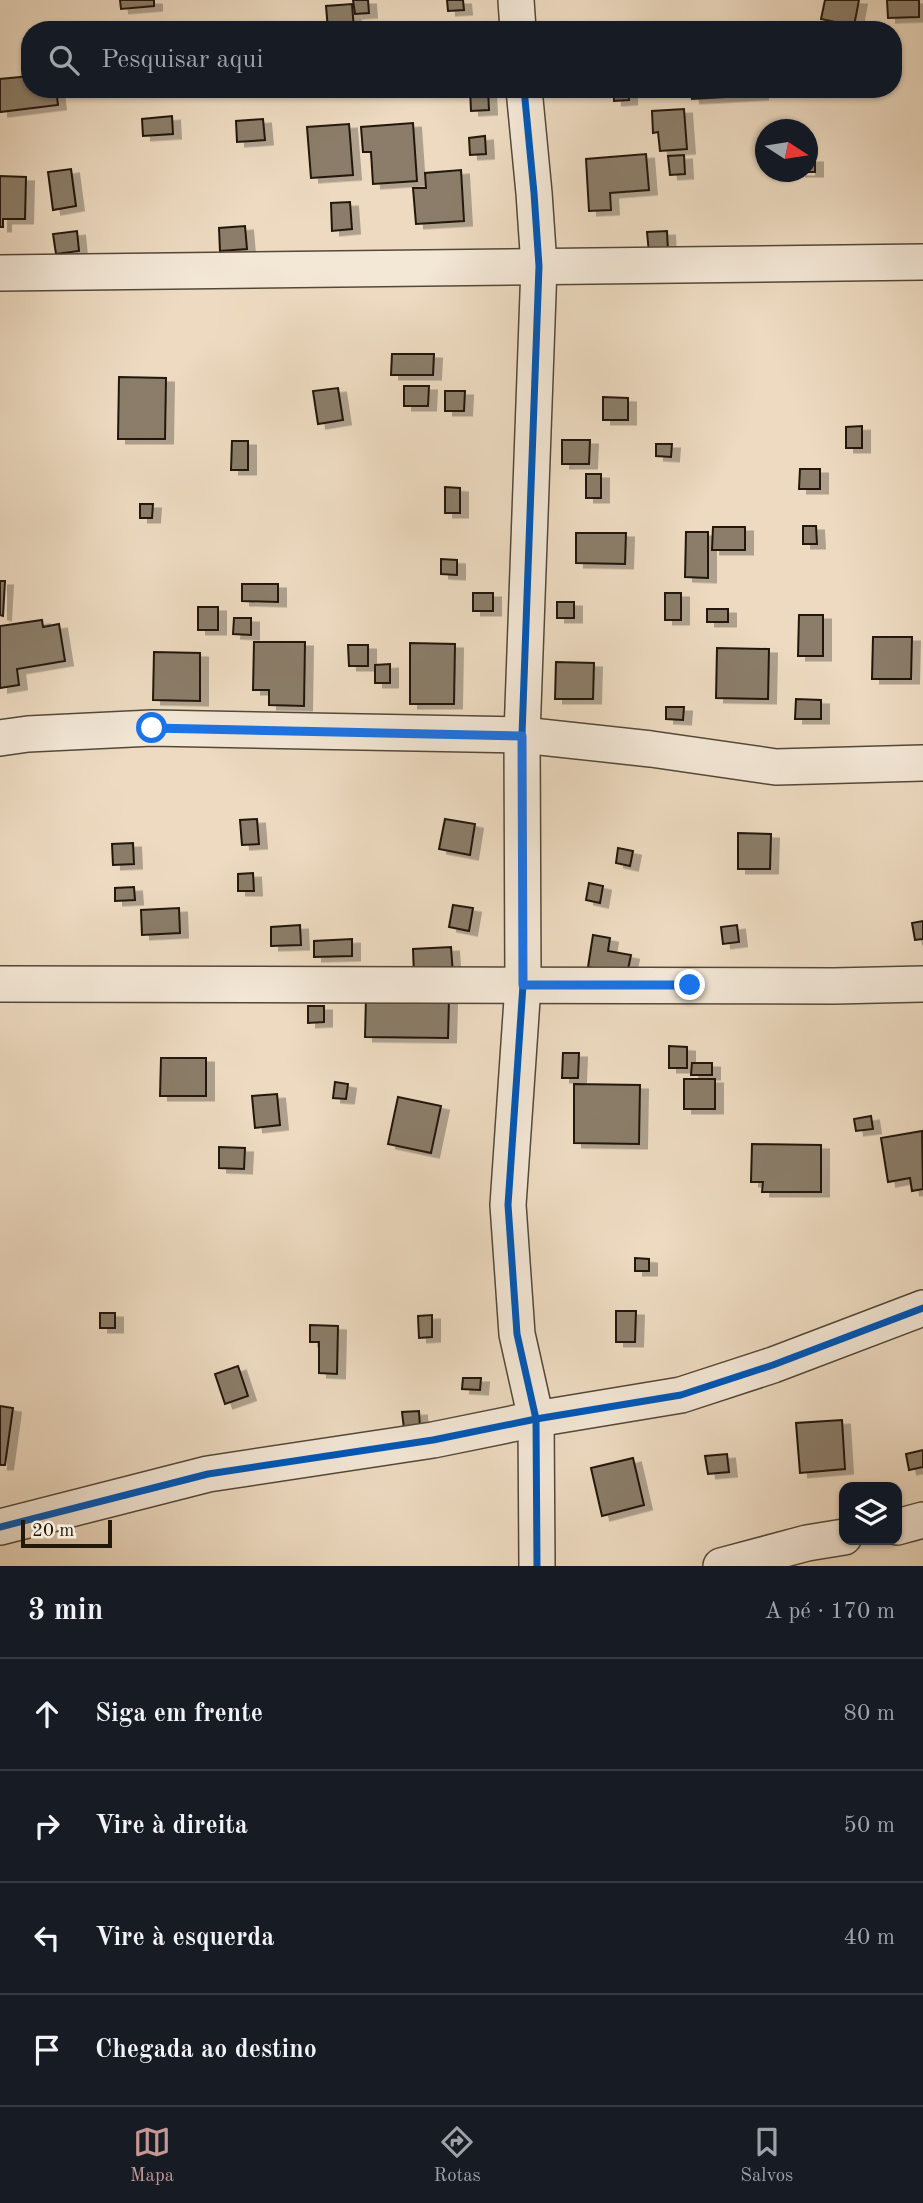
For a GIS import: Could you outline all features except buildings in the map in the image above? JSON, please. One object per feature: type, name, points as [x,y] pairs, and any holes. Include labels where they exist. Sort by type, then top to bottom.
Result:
[{"type":"street","points":[[516,0],[517,21]]},
{"type":"street","points":[[525,98],[539,267],[522,736],[523,985],[508,1205],[517,1334],[536,1419],[537,1566]]},
{"type":"street","points":[[0,273],[923,261]]},
{"type":"street","points":[[0,738],[152,728],[522,736],[651,749],[776,767],[923,763]]},
{"type":"street","points":[[0,984],[923,984]]},
{"type":"street","points":[[0,1527],[208,1474],[433,1440],[536,1419],[681,1395],[773,1365],[923,1308]]},
{"type":"street","points":[[902,1526],[923,1520]]},
{"type":"street","points":[[720,1566],[807,1543],[839,1538]]},
{"type":"cycle path","points":[[525,98],[539,266],[522,735],[523,985],[508,1205],[517,1334],[536,1419],[537,1566]]},
{"type":"cycle path","points":[[0,1527],[208,1474],[433,1440],[536,1419],[681,1395],[773,1365],[923,1308]]},
{"type":"route","points":[[152,728],[522,736],[523,985],[690,985]]}]
